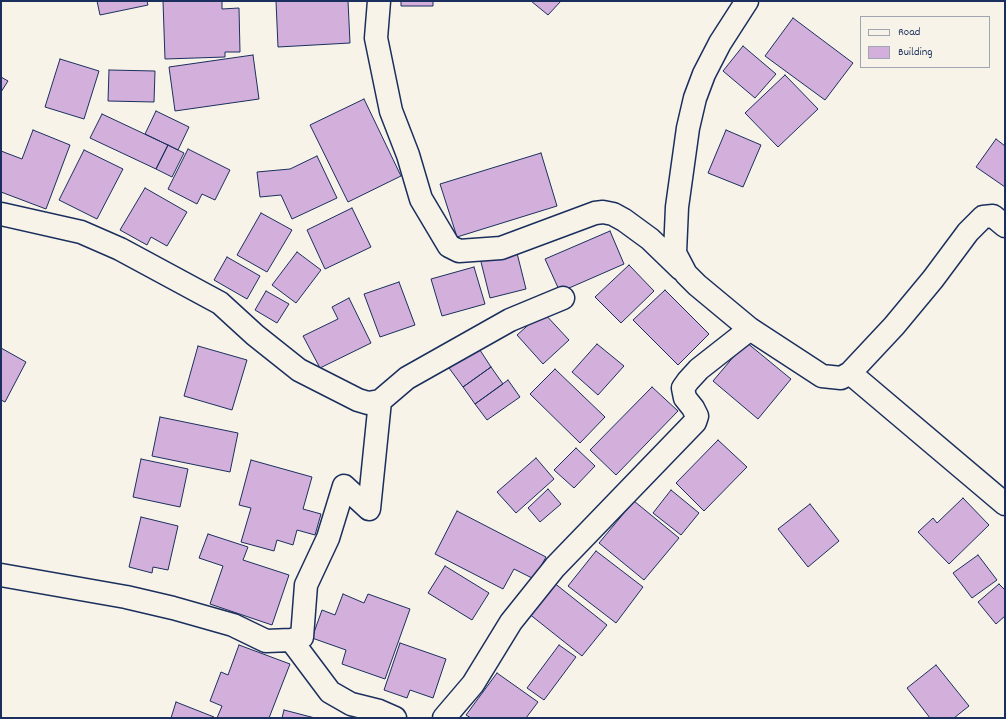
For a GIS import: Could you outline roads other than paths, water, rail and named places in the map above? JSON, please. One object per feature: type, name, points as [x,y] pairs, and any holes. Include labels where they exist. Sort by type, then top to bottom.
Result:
[{"type":"street","points":[[379,1],[376,38],[390,111],[408,155],[421,199],[449,246],[459,251],[500,248],[595,213],[603,212],[613,214],[650,239],[696,285],[750,329],[822,376],[841,378],[850,373],[894,326],[933,279],[968,232],[983,217],[993,216],[1005,226]]},
{"type":"street","points":[[686,274],[675,253],[675,233],[688,128],[695,98],[704,74],[720,43],[747,1]]},
{"type":"street","points":[[1,214],[81,232],[120,249],[220,303],[255,335],[299,370],[358,400],[368,402],[380,402],[407,378],[510,320],[563,298]]},
{"type":"street","points":[[444,718],[473,684],[512,622],[555,567],[695,422],[696,416],[693,408],[685,398],[684,388],[688,381],[699,369],[750,329]]},
{"type":"street","points":[[850,373],[1005,504]]},
{"type":"street","points":[[1,575],[126,597],[173,608],[233,625],[266,641],[292,640],[302,637],[306,585],[328,538],[344,486],[369,509],[380,402]]},
{"type":"street","points":[[292,640],[330,692],[351,704],[378,711],[395,718]]}]
